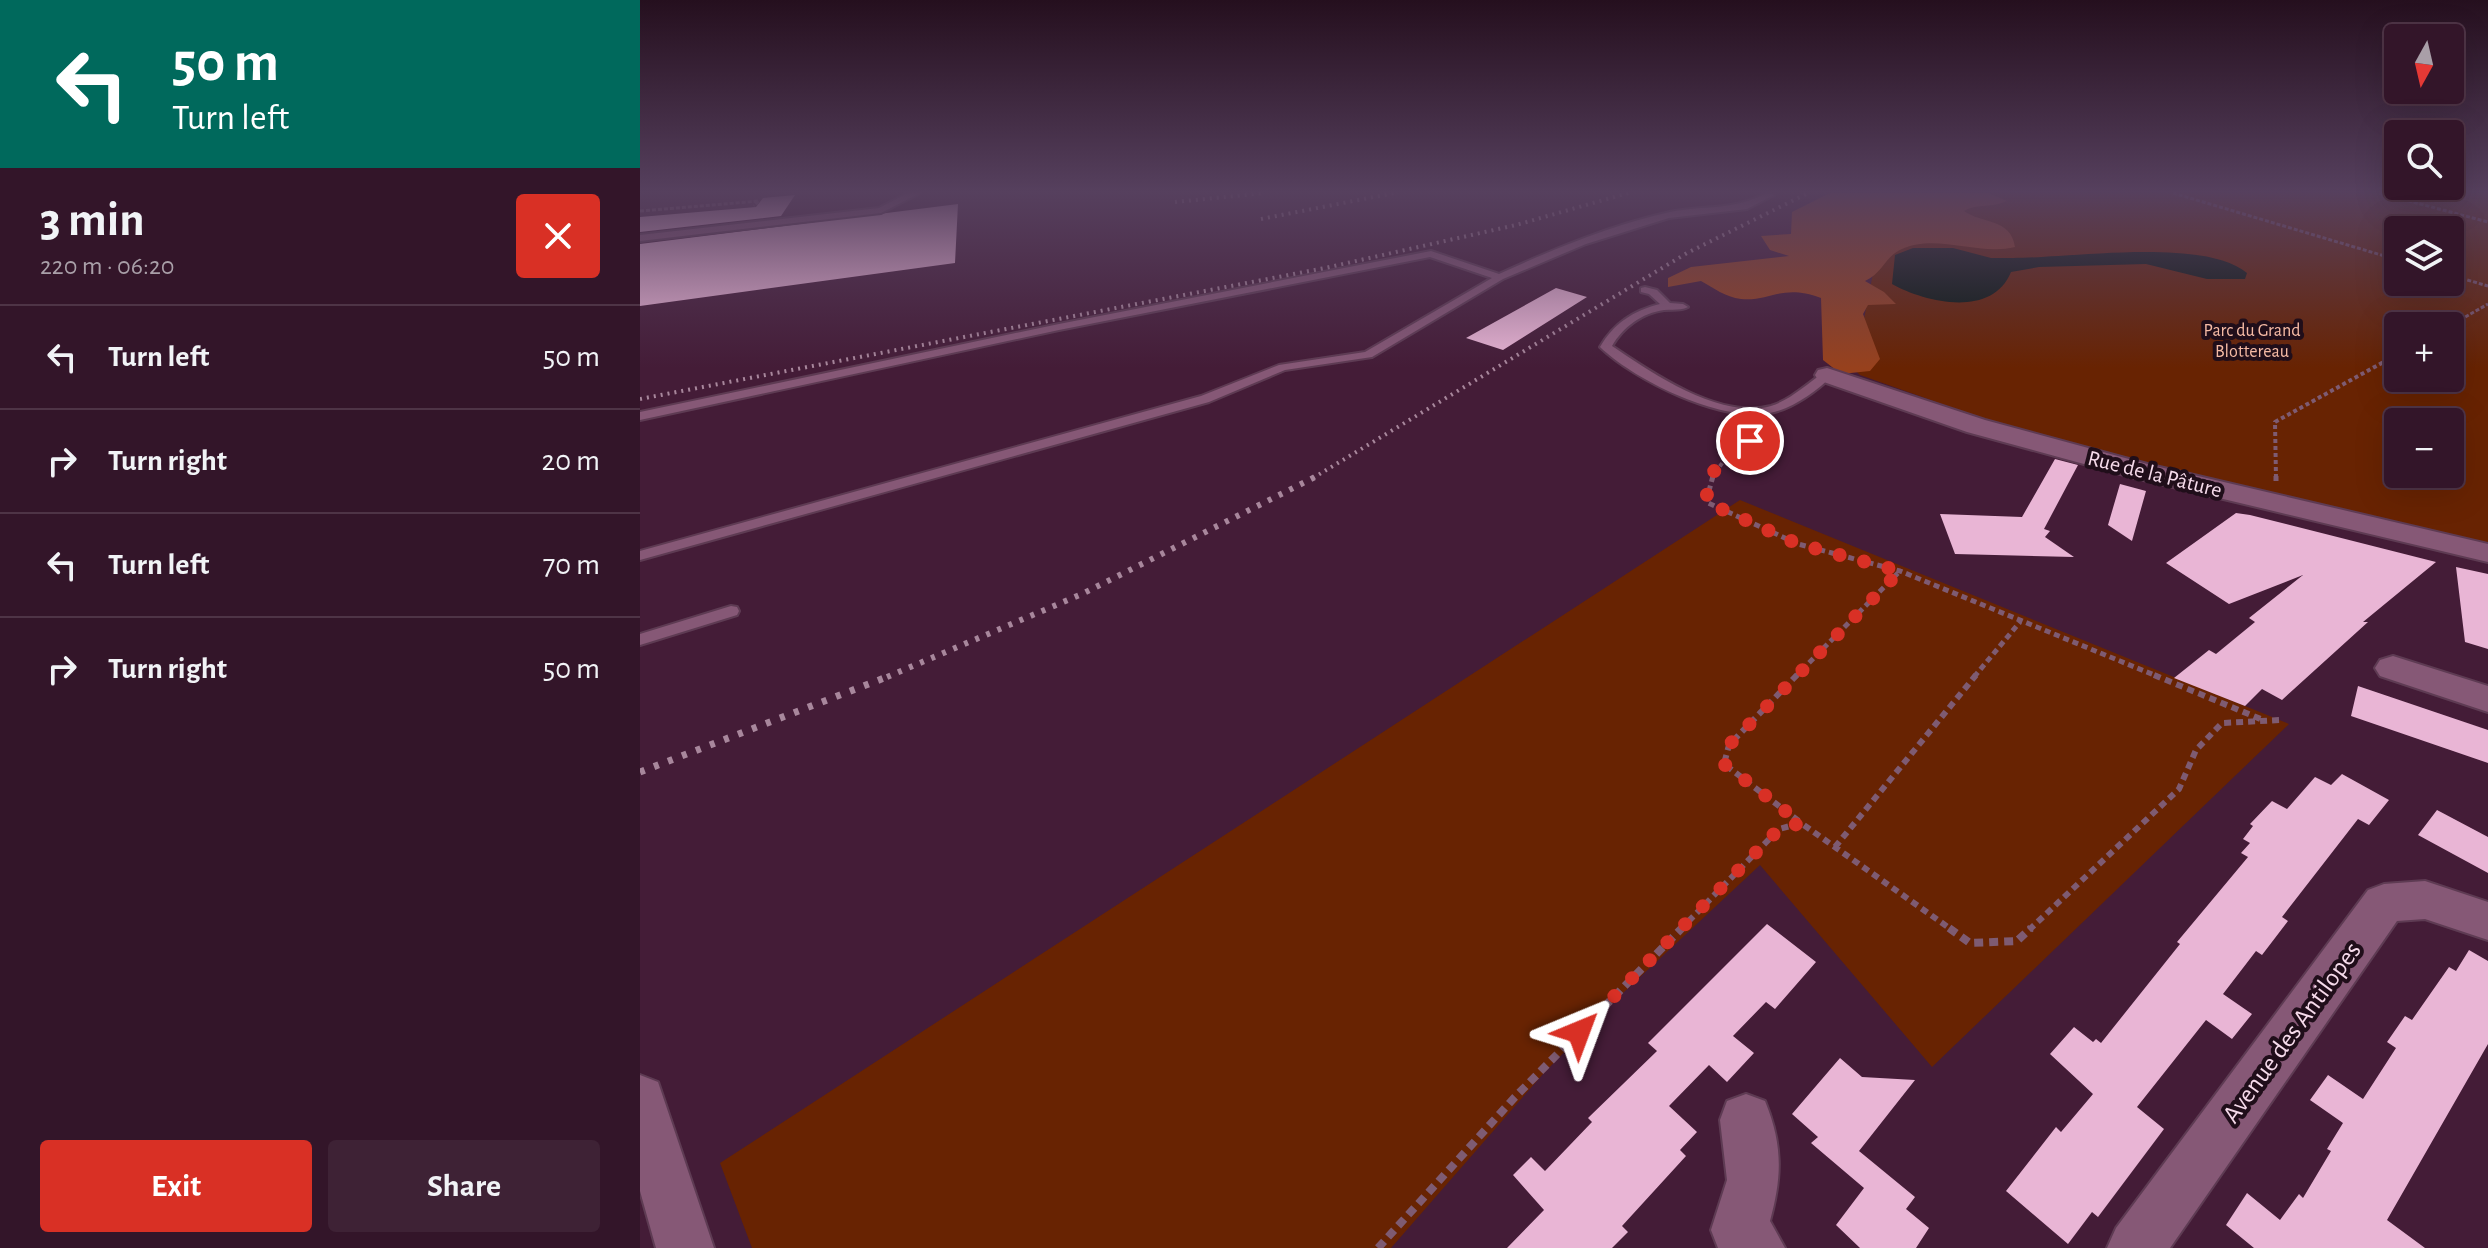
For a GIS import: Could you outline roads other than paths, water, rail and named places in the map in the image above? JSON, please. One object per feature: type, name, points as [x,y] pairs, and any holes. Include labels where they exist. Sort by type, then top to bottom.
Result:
[{"type":"street","name":"Rue de la Pâture","points":[[1827,375],[1976,426],[2276,503],[2488,553]]},
{"type":"street","points":[[2393,668],[2488,699]]},
{"type":"street","name":"Avenue des Antilopes","points":[[2136,1248],[2384,903],[2425,900],[2488,921]]},
{"type":"street","points":[[640,1100],[685,1248]]},
{"type":"street","points":[[1740,1242],[1754,1180],[1746,1120]]},
{"type":"lane","points":[[640,556],[1205,399],[1283,367],[1368,355],[1500,277],[1562,251]]},
{"type":"lane","points":[[640,416],[1059,327],[1431,254],[1500,277]]},
{"type":"lane","points":[[1645,290],[1665,304],[1683,307]]},
{"type":"lane","points":[[1665,304],[1613,332],[1606,347],[1635,367],[1697,397],[1740,412],[1769,410],[1827,375]]},
{"type":"lane","points":[[640,640],[731,611]]},
{"type":"railway","points":[[640,399],[1399,251]]},
{"type":"railway","points":[[1313,478],[1691,251]]},
{"type":"railway","points":[[889,676],[1082,594],[1317,476]]},
{"type":"railway","points":[[640,772],[889,676]]},
{"type":"park label","name":"Parc du Grand Blottereau","points":[[2252,340]]}]
